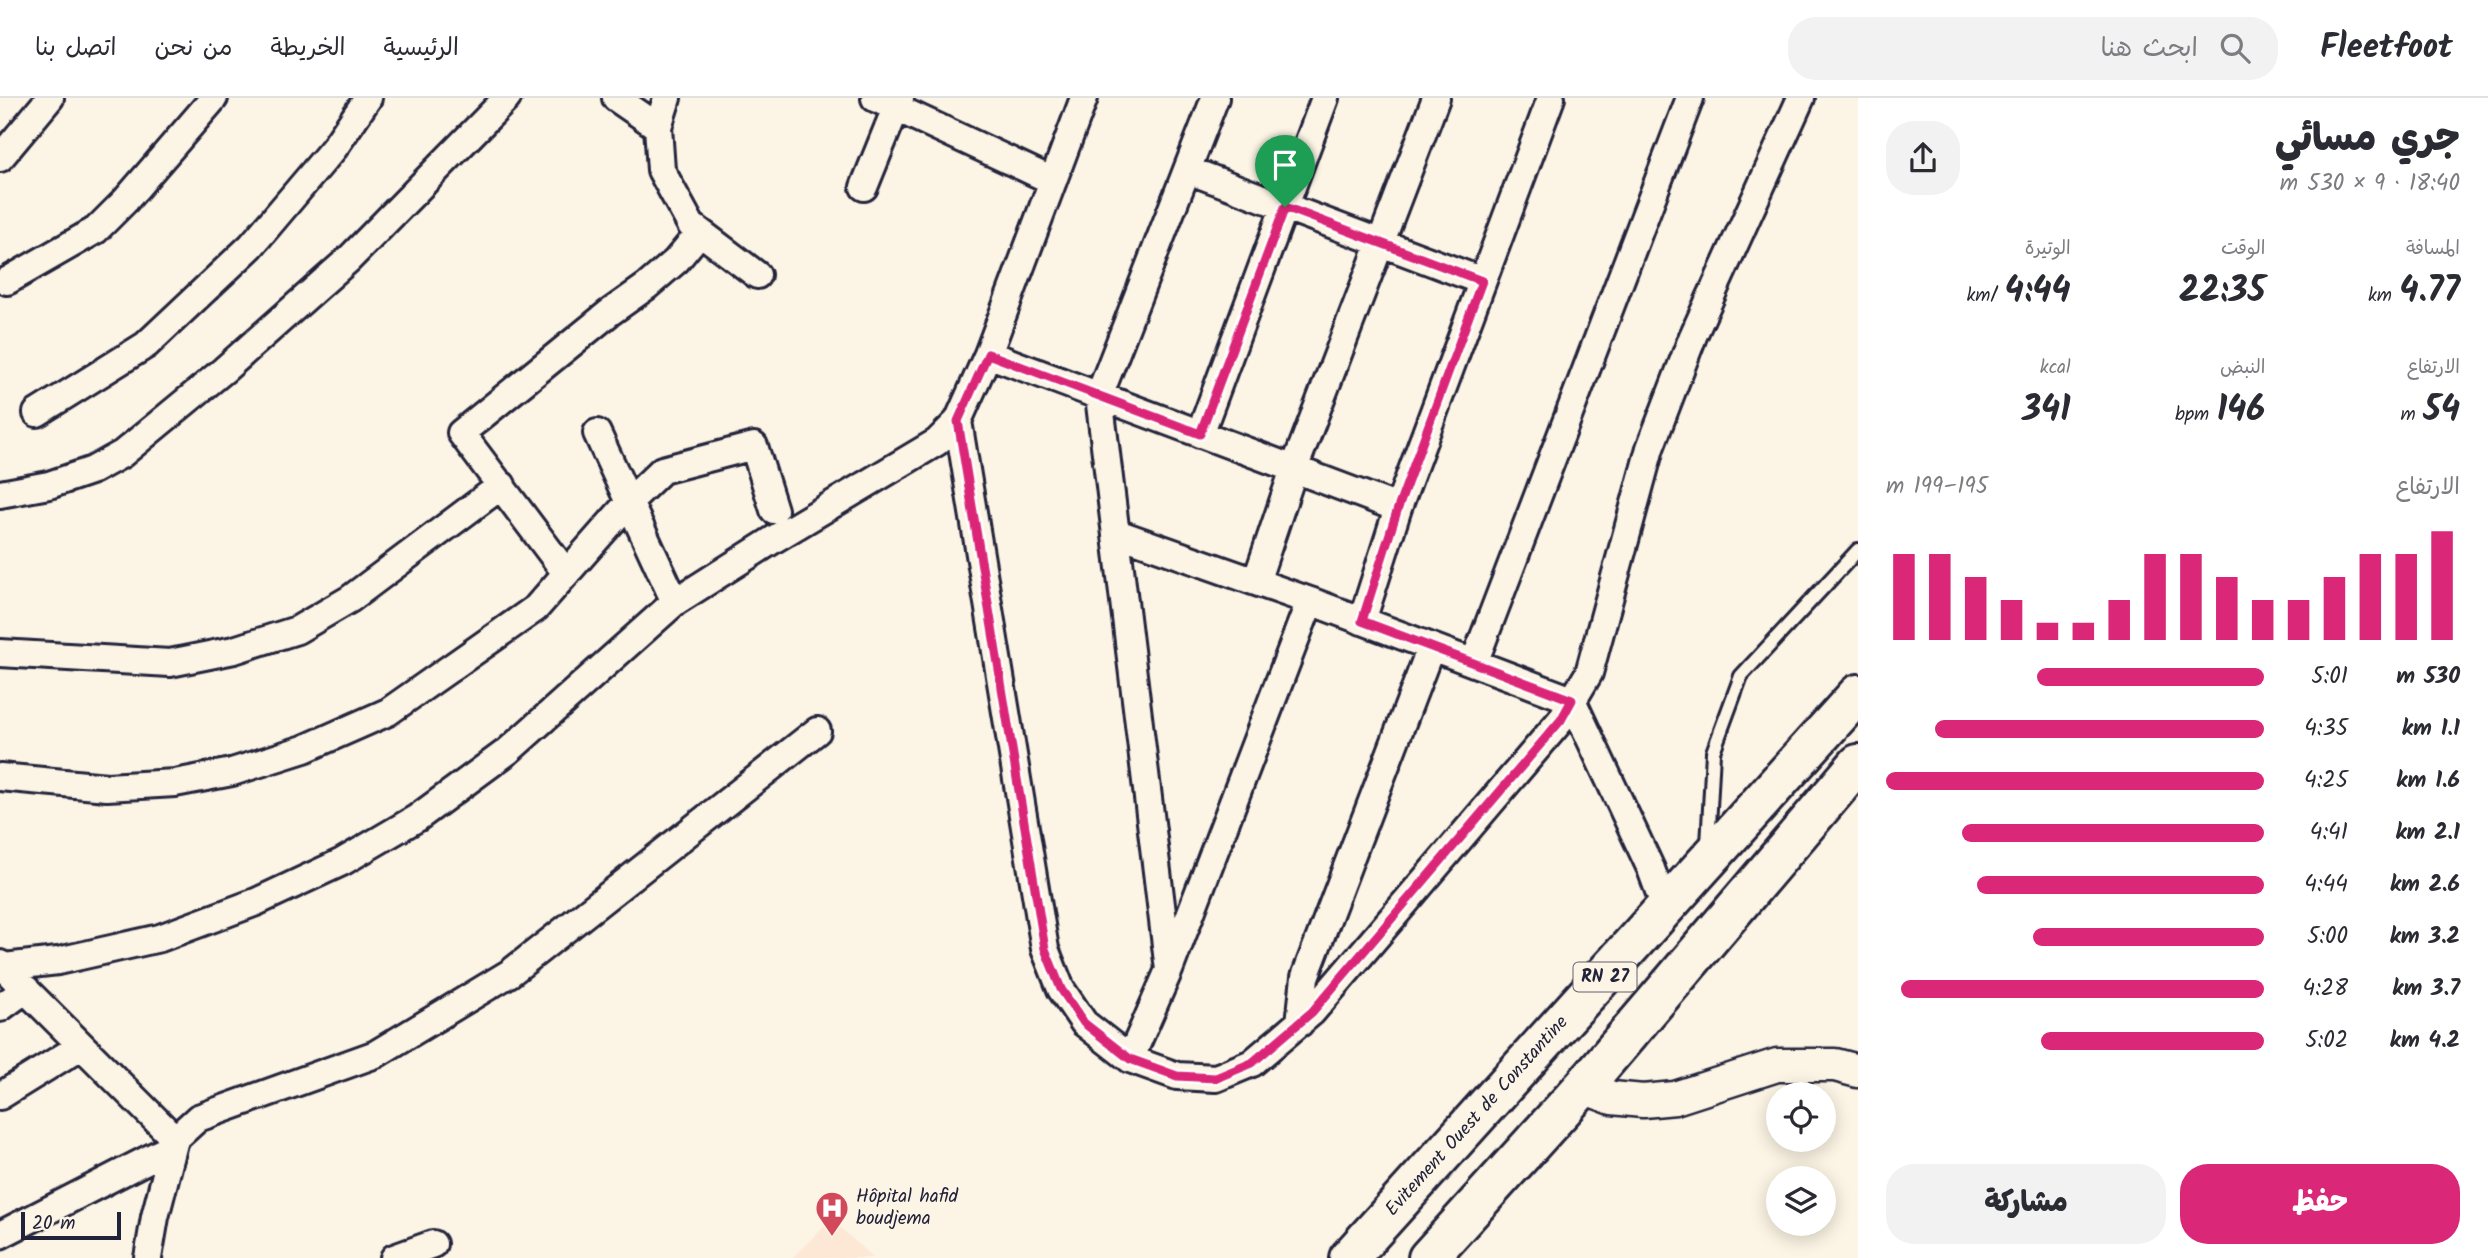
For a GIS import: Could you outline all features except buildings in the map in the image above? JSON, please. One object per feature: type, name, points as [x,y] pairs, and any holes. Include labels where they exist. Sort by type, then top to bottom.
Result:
[{"type":"highway","name":"Evitement Ouest de Constantine","points":[[1349,1258],[1666,910],[1858,694]]},
{"type":"highway","name":"RN 27","points":[[1428,1258],[1583,1087],[1858,764]]},
{"type":"street","points":[[0,158],[50,98]]},
{"type":"street","points":[[7,281],[96,230],[125,201],[214,98]]},
{"type":"street","points":[[37,413],[146,345],[242,255],[334,148],[368,98]]},
{"type":"street","points":[[0,494],[50,485],[93,470],[122,454],[224,370],[349,259],[507,98]]},
{"type":"street","points":[[616,98],[658,127]]},
{"type":"street","points":[[667,98],[658,127],[661,170],[691,225],[757,275]]},
{"type":"street","points":[[2,965],[58,961],[160,938],[256,902],[342,862],[417,818],[508,751],[675,602],[937,442],[958,421],[988,354],[1084,98]]},
{"type":"street","points":[[1169,970],[1099,396],[1215,98]]},
{"type":"street","points":[[1200,434],[1325,98]]},
{"type":"street","points":[[1256,582],[1294,470],[1436,98]]},
{"type":"street","points":[[1362,621],[1398,508],[1551,98]]},
{"type":"street","points":[[1474,663],[1690,98]]},
{"type":"street","points":[[958,421],[1045,949],[1061,989],[1084,1023],[1130,1059],[1177,1076],[1216,1078],[1252,1063],[1312,1012],[1561,720],[1589,673],[1650,448],[1693,336],[1801,98]]},
{"type":"street","points":[[864,187],[890,101],[1053,181]]},
{"type":"street","points":[[1188,170],[1482,281]]},
{"type":"street","points":[[566,573],[461,432],[609,313],[647,286],[676,261],[700,232]]},
{"type":"street","points":[[988,354],[1398,508]]},
{"type":"street","points":[[597,433],[675,602]]},
{"type":"street","points":[[0,777],[107,787],[175,783],[232,772],[304,749],[388,712],[536,608],[630,501],[662,470],[754,446],[774,510]]},
{"type":"street","points":[[0,653],[170,663],[234,650],[298,630],[350,599],[502,485]]},
{"type":"street","points":[[1116,533],[1310,601],[1572,700],[1651,869],[1666,910]]},
{"type":"street","points":[[1130,1059],[1169,970],[1310,601]]},
{"type":"street","points":[[1300,1023],[1305,976],[1431,647]]},
{"type":"street","points":[[0,1235],[174,1143],[198,1118],[376,1054],[510,973],[817,732]]},
{"type":"street","points":[[2,965],[174,1143]]},
{"type":"street","points":[[0,1008],[26,989]]},
{"type":"street","points":[[0,1096],[81,1046]]},
{"type":"street","points":[[1583,1087],[1612,1098],[1643,1101],[1675,1098],[1777,1065],[1835,1065],[1858,1071]]},
{"type":"street","points":[[148,1258],[155,1217],[174,1143]]},
{"type":"street","points":[[394,1258],[433,1244]]},
{"type":"lane","points":[[1708,863],[1713,752],[1741,676],[1858,550]]},
{"type":"shaded area","name":"Hôpital hafid boudjema","points":[[831,1219],[873,1258],[792,1258]]},
{"type":"place","name":"Hôpital hafid boudjema","points":[[832,1238]]},
{"type":"route","points":[[1285,207],[1482,281],[1398,508],[1362,621],[1572,700],[1561,720],[1312,1012],[1252,1063],[1216,1078],[1177,1076],[1130,1059],[1084,1023],[1061,989],[1045,949],[958,421],[988,354],[1200,434],[1285,207]]}]
